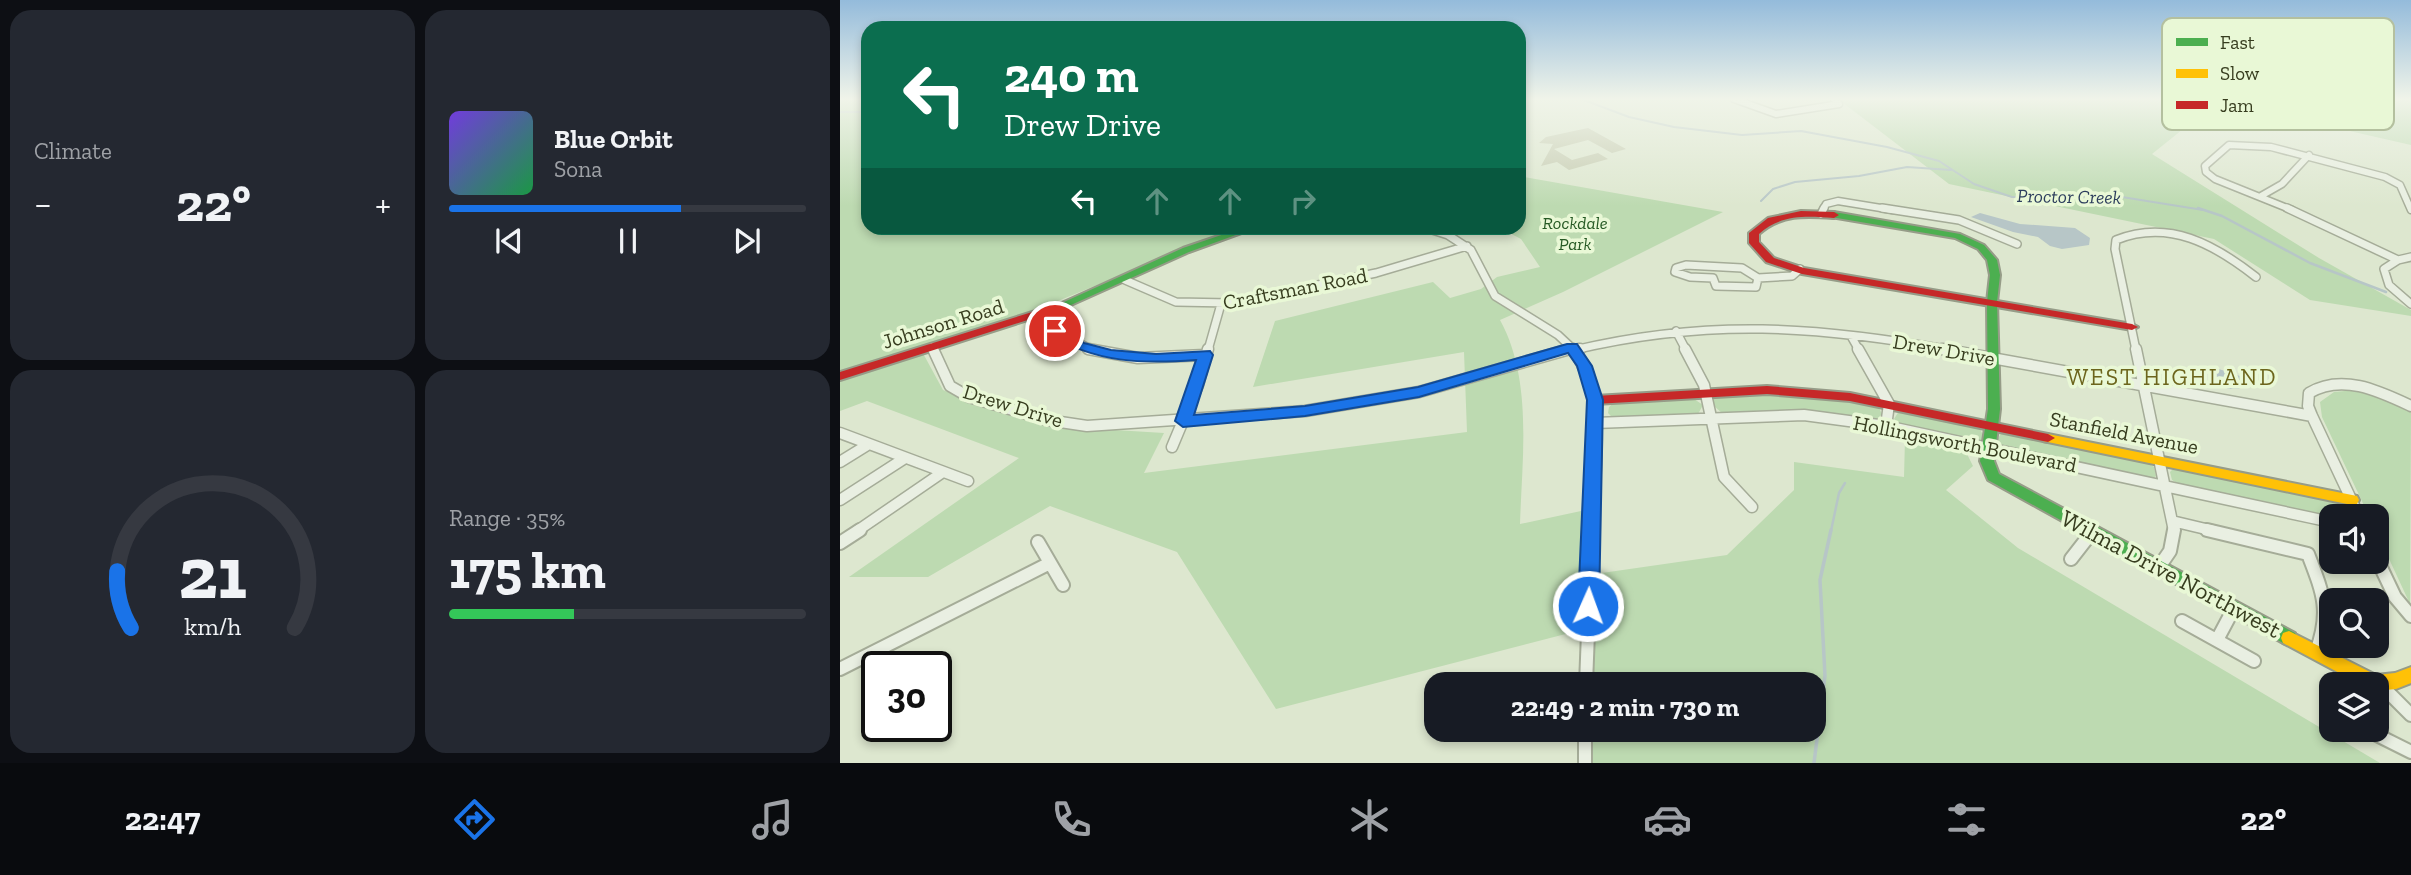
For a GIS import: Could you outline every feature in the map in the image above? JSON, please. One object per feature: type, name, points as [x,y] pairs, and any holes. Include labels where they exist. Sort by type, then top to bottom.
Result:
[{"type":"street","points":[[2398,260],[2323,222],[2215,179],[2206,172],[2207,162],[2222,148],[2241,144],[2269,146],[2309,155],[2385,177],[2400,185],[2411,210]]},
{"type":"street","points":[[2261,196],[2281,184],[2309,155]]},
{"type":"street","points":[[1821,214],[1830,201],[1911,212],[1966,222],[2017,244]]},
{"type":"street","points":[[1907,227],[1911,212]]},
{"type":"street","points":[[1989,448],[1993,426],[1992,303],[1994,265],[1983,250],[1959,237],[1821,214],[1782,215],[1761,224],[1753,237],[1754,245],[1765,257],[1800,269],[1992,303],[2132,327]]},
{"type":"street","points":[[2159,567],[2170,551],[2175,535],[2115,249],[2116,240],[2128,234],[2152,231],[2182,234],[2211,245],[2256,277]]},
{"type":"street","name":"Johnson Road","points":[[840,376],[1041,313],[1125,280],[1186,250],[1230,235]]},
{"type":"street","points":[[1442,235],[1466,246],[1479,259],[1495,296],[1558,335],[1573,349],[1584,366],[1595,400],[1586,672]]},
{"type":"street","name":"Craftsman Road","points":[[1125,280],[1176,302],[1221,304],[1376,273],[1466,246]]},
{"type":"street","points":[[2411,257],[2398,260],[2384,270],[2389,285],[2411,304]]},
{"type":"street","points":[[1758,278],[1756,287],[1716,286],[1713,278],[1690,277],[1675,272],[1676,268],[1686,265],[1733,267],[1749,270],[1758,278],[1792,276],[1800,269]]},
{"type":"street","points":[[1733,267],[1737,286]]},
{"type":"street","points":[[1172,447],[1198,385],[1221,304]]},
{"type":"street","points":[[1041,313],[1060,337],[1100,353],[1144,358],[1205,355]]},
{"type":"street","name":"Drew Drive","points":[[932,347],[950,386],[969,397],[1047,420],[1087,426],[1305,411],[1419,392],[1606,340],[1676,331],[1774,329],[1852,336],[1993,358],[2312,416]]},
{"type":"street","points":[[1676,331],[1706,392],[1717,456],[1724,477],[1752,507]]},
{"type":"street","points":[[1852,336],[1889,404],[1886,426]]},
{"type":"street","points":[[2354,504],[2312,416],[2308,406],[2309,393],[2321,387],[2339,385],[2363,388],[2411,406]]},
{"type":"street","name":"Stanfield Avenue","points":[[1595,400],[1706,392],[1803,392],[1889,404],[2352,500]]},
{"type":"street","name":"Hollingsworth Boulevard","points":[[1595,423],[1712,416],[1804,415],[1886,426],[2319,519]]},
{"type":"street","points":[[840,433],[968,481]]},
{"type":"street","points":[[840,462],[869,444]]},
{"type":"street","name":"Wilma Drive Northwest","points":[[1989,448],[1987,468],[1991,475],[2353,672]]},
{"type":"street","points":[[840,499],[905,458]]},
{"type":"street","points":[[840,544],[943,472]]},
{"type":"street","points":[[2172,521],[2308,554],[2324,599],[2328,622],[2316,652]]},
{"type":"street","points":[[2071,559],[2092,532]]},
{"type":"street","points":[[1038,542],[1063,585]]},
{"type":"street","points":[[840,669],[1050,563]]},
{"type":"street","points":[[2384,574],[2395,597],[2410,612]]},
{"type":"street","points":[[2217,640],[2234,608]]},
{"type":"street","points":[[2182,621],[2254,661]]},
{"type":"street","points":[[2389,681],[2411,676]]},
{"type":"street","name":"Wilma Drive Northwest","points":[[2389,693],[2411,715]]},
{"type":"street","points":[[2389,741],[2411,752]]},
{"type":"street","points":[[1585,742],[1585,763]]},
{"type":"green space","name":"Rockdale Park","points":[[840,135],[861,135],[861,235],[1224,235],[1036,310],[919,346],[943,390],[1003,414],[1082,428],[1164,433],[1144,473],[1467,432],[1464,352],[1253,387],[1275,321],[1433,282],[1450,298],[1481,289],[1497,277],[1540,267],[1521,239],[1513,235],[1526,235],[1526,177],[1723,212],[1563,292],[1500,320],[1510,343],[1521,393],[1523,446],[1520,524],[1581,511],[1581,576],[1727,555],[1794,490],[1794,462],[1904,477],[1905,439],[1966,452],[1973,466],[1946,490],[2018,548],[2319,727],[2319,742],[2345,742],[2380,763],[1588,763],[1587,742],[1826,742],[1826,672],[1583,672],[1581,630],[1276,709],[1177,552],[1050,506],[928,577],[849,577],[1019,458],[867,401],[840,411]]},
{"type":"green space","points":[[1884,135],[2176,135],[2152,154],[2319,258],[2411,310],[2411,316],[2310,300],[2214,239],[1949,184]]},
{"type":"green space","points":[[2365,135],[2411,135],[2411,145]]},
{"type":"green space","points":[[2355,390],[2397,401],[2411,410],[2410,604],[2389,559],[2389,504],[2363,504],[2322,417],[2320,402],[2334,392]]},
{"type":"green space","points":[[1778,394],[1878,406],[1882,414],[1875,421],[1808,412],[1722,413],[1714,406],[1714,399],[1720,395]]},
{"type":"green space","points":[[1691,397],[1703,405],[1698,414],[1613,418],[1608,413],[1609,407],[1615,402]]},
{"type":"green space","points":[[1899,411],[1979,427],[1984,437],[1979,443],[1898,425],[1894,419]]},
{"type":"green space","points":[[2002,432],[2143,460],[2154,467],[2156,476],[2153,479],[2002,447],[1997,440]]},
{"type":"green space","points":[[2174,468],[2335,500],[2342,504],[2319,504],[2319,516],[2185,488],[2172,480],[2170,472]]},
{"type":"shaded area","points":[[1980,213],[2020,224],[2075,228],[2090,238],[2089,245],[2062,249],[2050,246],[2038,237],[2013,232],[1971,217]]},
{"type":"shaded area","points":[[2213,367],[2243,377],[2247,381],[2239,389],[2228,389],[2213,380],[2215,376],[2209,370]]},
{"type":"building","points":[[1600,135],[1626,149],[1612,153],[1588,140],[1554,149],[1572,160],[1598,153],[1608,159],[1569,170],[1557,162],[1541,166],[1553,144],[1539,143],[1546,137]]},
{"type":"waterway","name":"Proctor Creek","points":[[1739,135],[1748,135]]},
{"type":"waterway","name":"Proctor Creek","points":[[1820,135],[1887,147],[1939,161],[1974,184],[2012,197],[2122,197],[2203,210]]},
{"type":"waterway","points":[[1761,201],[1773,189],[1795,182],[1859,176],[1907,167],[1951,170]]},
{"type":"waterway","name":"Proctor Creek","points":[[2198,208],[2222,216],[2310,263],[2386,292]]},
{"type":"waterway","points":[[1831,531],[1839,493],[1845,483]]},
{"type":"waterway","points":[[1814,763],[1825,676],[1820,580],[1831,530]]},
{"type":"traffic: fast","points":[[1834,215],[1957,236],[1981,247],[1992,260],[1995,275],[1992,302],[1994,409],[1987,461],[1993,477],[2289,638]]},
{"type":"traffic: fast","points":[[1058,307],[1186,250],[1230,235]]},
{"type":"traffic: slow","points":[[2048,438],[2352,500]]},
{"type":"traffic: slow","points":[[2289,638],[2374,683],[2396,681],[2411,675]]},
{"type":"traffic: jam","points":[[1834,215],[1801,214],[1772,220],[1754,233],[1754,243],[1770,260],[1802,271],[2132,327]]},
{"type":"traffic: jam","points":[[840,376],[1058,307]]},
{"type":"traffic: jam","points":[[1595,400],[1767,390],[1850,397],[2048,438]]},
{"type":"district","name":"WEST HIGHLAND","points":[[2172,377]]},
{"type":"route","points":[[1055,331],[1060,337],[1079,346],[1121,357],[1173,358],[1205,355],[1198,385],[1183,421],[1305,411],[1419,392],[1538,360],[1572,348],[1592,384],[1596,411],[1588,606]]}]
